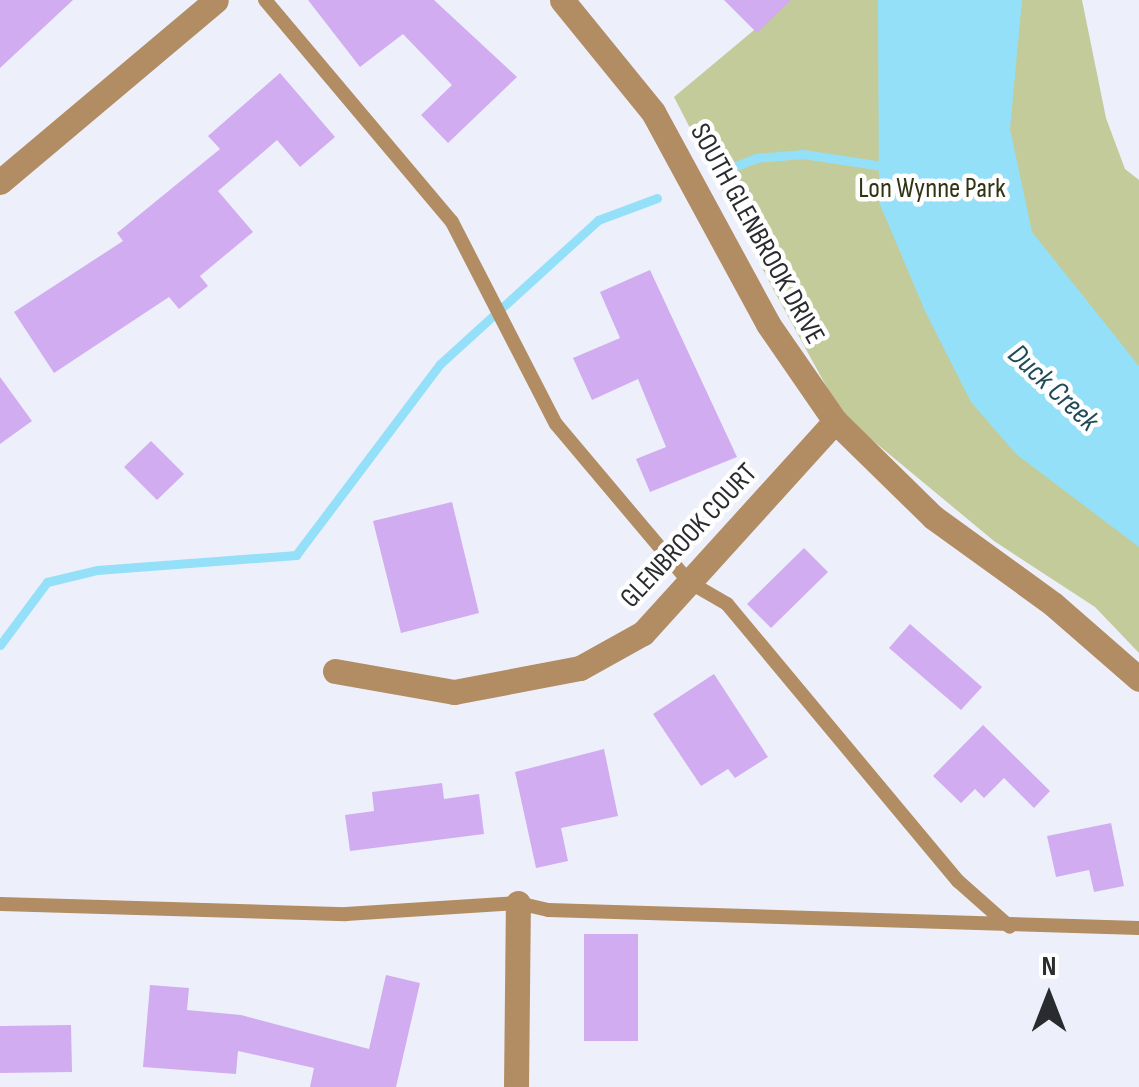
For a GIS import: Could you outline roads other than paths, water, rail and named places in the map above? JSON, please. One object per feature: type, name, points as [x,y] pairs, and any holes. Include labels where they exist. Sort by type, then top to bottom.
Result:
[{"type":"street","points":[[0,182],[216,0]]},
{"type":"street","name":"SOUTH GLENBROOK DRIVE","points":[[562,0],[653,112],[768,324],[835,422],[933,517],[1053,604],[1139,679]]},
{"type":"street","name":"GLENBROOK COURT","points":[[336,671],[454,692],[580,668],[642,633],[835,422]]},
{"type":"street","points":[[516,1087],[518,903]]},
{"type":"lane","points":[[265,0],[452,222],[492,291],[556,424],[689,582],[727,604],[859,770],[958,881],[1010,927]]},
{"type":"lane","points":[[0,904],[346,914],[518,903],[548,910],[1139,928]]},
{"type":"water","name":"Duck Creek","points":[[878,0],[1022,0],[1010,129],[1032,232],[1139,366],[1139,547],[1016,454],[971,402],[925,311],[879,202]]},
{"type":"waterway","points":[[720,172],[756,158],[803,154],[889,167]]},
{"type":"waterway","points":[[0,645],[47,582],[97,570],[296,555],[440,364],[598,220],[657,198]]},
{"type":"park label","name":"Lon Wynne Park","points":[[932,189]]}]
